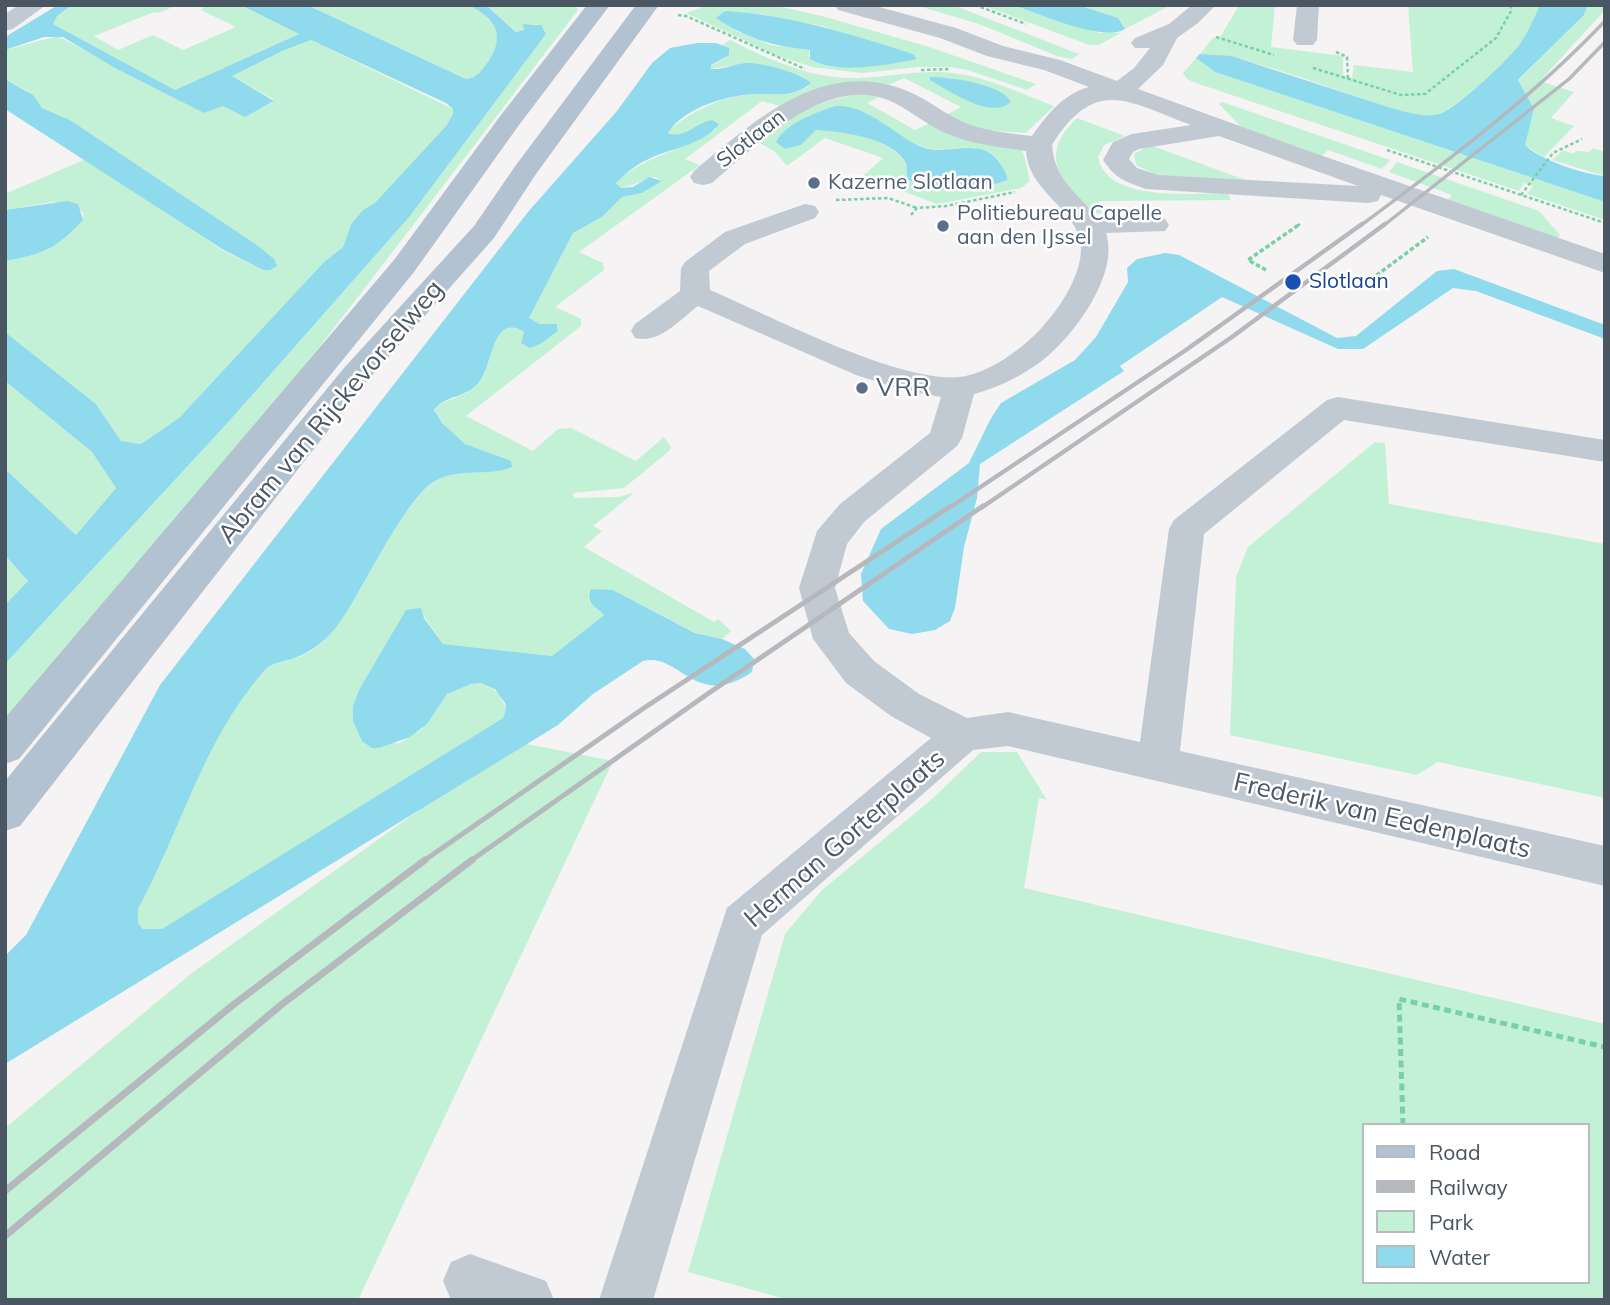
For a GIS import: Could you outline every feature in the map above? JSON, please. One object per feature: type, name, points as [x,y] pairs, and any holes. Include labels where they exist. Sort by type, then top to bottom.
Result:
[{"type":"main road","name":"Abram van Rijckevorselweg","points":[[5,747],[398,274],[510,120],[599,5]]},
{"type":"main road","name":"Abram van Rijckevorselweg","points":[[5,813],[355,375],[484,232],[525,171],[648,5]]},
{"type":"street","points":[[5,24],[34,5]]},
{"type":"street","points":[[846,5],[948,33],[995,51],[1018,70],[1088,87],[1119,90],[1605,264]]},
{"type":"street","points":[[695,294],[865,367],[937,387],[960,387],[1026,358],[1059,327],[1077,300],[1096,250],[1090,225],[1050,184],[1040,169],[1039,145],[1061,116],[1115,59],[1142,43],[1166,37],[1205,5]]},
{"type":"street","points":[[1305,40],[1308,5]]},
{"type":"street","points":[[1119,90],[1156,58],[1166,37]]},
{"type":"street","points":[[1088,87],[1192,132],[1605,278]]},
{"type":"street","name":"Slotlaan","points":[[703,177],[793,106],[821,96],[855,89],[889,92],[960,130],[1039,145]]},
{"type":"street","points":[[1222,128],[1132,142],[1122,147],[1116,160],[1128,174],[1155,183],[1368,195]]},
{"type":"street","points":[[695,294],[695,268],[735,237],[816,206]]},
{"type":"street","points":[[1090,225],[1155,225]]},
{"type":"street","points":[[646,331],[695,294]]},
{"type":"street","points":[[960,387],[945,438],[852,513],[830,540],[819,572],[817,588],[832,639],[860,671],[905,705],[963,735]]},
{"type":"street","points":[[1158,765],[1187,529],[1338,408],[1605,451]]},
{"type":"street","name":"Herman Gorterplaats","points":[[626,1300],[743,923],[963,735],[1008,729],[1158,765]]},
{"type":"street","name":"Frederik van Eedenplaats","points":[[1158,765],[1605,866]]},
{"type":"street","points":[[470,1281],[527,1300]]},
{"type":"path","points":[[1308,66],[1401,95],[1425,94],[1496,38],[1511,11],[1511,5]]},
{"type":"path","points":[[1215,36],[1281,58]]},
{"type":"path","points":[[1521,195],[1553,153],[1582,139]]},
{"type":"path","points":[[1376,146],[1605,223]]},
{"type":"path","points":[[816,206],[888,198],[917,208],[946,206],[1050,184]]},
{"type":"path","points":[[911,215],[917,208]]},
{"type":"path","points":[[1266,270],[1248,260],[1304,221]]},
{"type":"path","points":[[1341,280],[1358,289],[1428,237]]},
{"type":"path","points":[[1403,1123],[1399,999],[1605,1047]]},
{"type":"green space","points":[[72,5],[178,5],[94,36],[118,50],[153,35],[183,50],[236,27],[201,10],[204,8],[198,5],[241,5],[299,34],[175,90],[53,24],[56,16]]},
{"type":"green space","points":[[307,5],[468,5],[492,22],[496,29],[496,44],[481,71],[466,79]]},
{"type":"green space","points":[[486,5],[575,5],[578,10],[242,448],[5,728],[5,664],[232,418],[410,216],[546,34],[538,24],[524,24],[524,31],[517,32]]},
{"type":"green space","points":[[708,5],[772,5],[822,16],[929,47],[1036,84],[1027,90],[951,67],[919,67],[862,73],[812,67],[776,55],[686,13]],"holes":[[[760,14],[822,26],[913,54],[916,59],[860,67],[829,66],[817,63],[809,57],[810,50],[771,45],[736,31]]]},
{"type":"green space","points":[[915,5],[953,5],[1079,54],[1072,59],[1057,56],[979,24]]},
{"type":"green space","points":[[982,5],[1013,5],[1099,33],[1120,33],[1099,45],[1089,45]]},
{"type":"green space","points":[[1078,5],[1171,5],[1125,29],[1118,18]]},
{"type":"green space","points":[[1239,5],[1275,5],[1271,47],[1343,56],[1343,75],[1352,78],[1354,65],[1413,72],[1408,5],[1540,5],[1524,39],[1506,60],[1455,105],[1444,112],[1427,116],[1399,112],[1242,60],[1200,54],[1213,38],[1221,36]]},
{"type":"green space","points":[[1588,5],[1605,5],[1605,10],[1540,81],[1574,92],[1551,118],[1574,126],[1544,157],[1524,145],[1534,109],[1518,81],[1584,15]]},
{"type":"green space","points":[[58,36],[204,113],[223,106],[245,116],[272,103],[273,99],[232,76],[311,40],[453,109],[446,126],[375,204],[363,210],[351,224],[343,247],[323,263],[179,418],[141,444],[121,441],[96,404],[5,332],[5,261],[40,253],[57,244],[83,220],[83,212],[53,202],[5,210],[5,194],[86,159],[222,250],[263,270],[276,264],[257,245],[70,120],[42,108],[26,90],[5,79],[5,50]]},
{"type":"green space","points":[[730,40],[791,67],[823,75],[857,78],[929,72],[966,75],[1004,86],[1054,106],[1026,133],[983,130],[946,115],[961,107],[904,78],[886,86],[780,106],[762,101],[685,159],[700,165],[579,252],[603,263],[604,270],[555,307],[581,319],[581,326],[466,416],[533,451],[558,429],[571,428],[636,461],[664,437],[671,447],[669,451],[624,488],[573,493],[574,498],[618,497],[634,493],[593,526],[602,531],[584,547],[714,622],[718,619],[731,631],[722,639],[696,633],[613,590],[588,597],[590,603],[604,615],[552,656],[443,644],[422,613],[359,690],[353,706],[353,721],[398,744],[422,729],[447,694],[465,685],[481,683],[490,686],[500,695],[506,709],[503,718],[181,918],[162,929],[143,929],[138,923],[138,909],[208,755],[243,697],[267,668],[305,654],[331,633],[399,523],[427,487],[441,478],[457,473],[509,469],[457,439],[434,414],[436,406],[467,393],[477,385],[482,379],[499,334],[505,329],[514,328],[525,332],[521,343],[558,329],[558,325],[540,324],[529,318],[573,233],[602,217],[622,197],[642,193],[662,181],[655,177],[621,188],[616,183],[639,166],[716,129],[712,120],[679,135],[670,135],[669,130],[700,109],[724,100],[748,95],[790,93],[809,86],[746,63],[711,69],[711,66],[729,55],[729,48],[722,45]],"holes":[[[948,78],[992,88],[1011,102],[1002,107],[952,92],[929,79]]]},
{"type":"green space","points":[[1196,58],[1215,72],[1605,202],[1605,220],[1527,194],[1533,186],[1524,183],[1519,191],[1196,83],[1187,79],[1183,73]]},
{"type":"green space","points":[[848,96],[881,96],[867,103],[915,130],[930,123],[1020,148],[1030,181],[1021,188],[937,204],[863,176],[883,158],[825,138],[787,166],[774,151],[760,143],[806,110]],"holes":[[[835,106],[849,108],[927,148],[983,150],[1000,162],[1008,180],[986,187],[929,191],[906,175],[906,164],[899,155],[873,140],[842,132],[818,130],[805,135],[785,149],[776,141],[809,116]]]},
{"type":"green space","points":[[1222,102],[1390,160],[1382,169],[1328,150],[1318,159],[1244,130],[1219,104]]},
{"type":"green space","points":[[1077,118],[1125,136],[1104,145],[1098,157],[1104,172],[1117,182],[1134,189],[1153,192],[1228,193],[1231,200],[1099,201],[1102,214],[1096,213],[1073,191],[1058,169],[1058,145]]},
{"type":"green space","points":[[1150,145],[1259,185],[1163,178],[1136,165],[1134,154]]},
{"type":"green space","points":[[1593,148],[1605,152],[1605,176],[1552,160],[1563,150],[1573,154],[1576,151],[1589,152]]},
{"type":"green space","points":[[1397,162],[1539,211],[1560,235],[1556,241],[1445,203],[1452,195],[1389,172]]},
{"type":"green space","points":[[5,381],[92,452],[116,488],[76,535],[5,469]]},
{"type":"green space","points":[[1375,442],[1385,443],[1389,504],[1605,544],[1605,798],[1438,762],[1417,775],[1230,735],[1236,577],[1248,547]]},
{"type":"green space","points":[[5,555],[28,581],[5,605]]},
{"type":"green space","points":[[517,742],[613,761],[358,1300],[5,1300],[5,1128],[192,973]]},
{"type":"green space","points":[[981,752],[1017,752],[1047,800],[1039,798],[1024,888],[1605,1024],[1605,1300],[789,1300],[688,1272],[785,934],[822,890],[931,800]]},
{"type":"water","points":[[58,5],[72,5],[57,16],[53,24],[175,90],[299,34],[241,5],[307,5],[466,79],[476,76],[487,63],[493,54],[497,37],[492,22],[468,5],[487,6],[516,32],[524,30],[523,24],[541,25],[546,34],[410,216],[232,418],[5,664],[5,605],[28,581],[5,555],[5,469],[76,535],[116,488],[92,452],[5,381],[5,332],[96,404],[121,441],[141,444],[179,418],[323,263],[343,247],[351,224],[363,210],[375,203],[446,126],[453,114],[453,109],[446,103],[311,40],[232,76],[274,101],[245,117],[223,106],[204,113],[115,68],[63,37],[44,37],[5,50],[5,37]]},
{"type":"water","points":[[1013,5],[1078,5],[1118,18],[1125,29],[1115,32],[1087,30]]},
{"type":"water","points":[[1540,5],[1588,5],[1584,15],[1518,80],[1534,109],[1525,145],[1540,156],[1562,165],[1605,176],[1605,202],[1215,72],[1196,58],[1200,54],[1231,56],[1391,108],[1433,115],[1457,103],[1514,51]]},
{"type":"water","points":[[725,11],[820,26],[913,54],[917,59],[847,68],[820,64],[810,59],[810,50],[761,40],[716,18]]},
{"type":"water","points":[[716,43],[729,48],[729,55],[711,65],[711,69],[746,63],[761,64],[790,72],[811,83],[799,91],[787,94],[735,96],[696,109],[675,124],[668,133],[679,134],[712,120],[719,124],[713,131],[697,141],[653,157],[633,168],[616,183],[621,188],[633,187],[649,177],[662,181],[642,193],[622,197],[602,217],[573,233],[529,318],[540,324],[557,324],[558,331],[530,348],[521,343],[524,332],[514,328],[506,329],[496,341],[478,384],[445,401],[434,410],[442,423],[465,444],[511,461],[512,467],[454,474],[435,481],[423,491],[397,525],[334,630],[309,651],[293,659],[275,663],[264,671],[225,726],[194,786],[138,909],[138,923],[143,929],[162,929],[503,718],[505,703],[495,689],[481,683],[471,684],[447,694],[427,724],[410,737],[379,748],[372,748],[362,741],[353,721],[353,706],[359,690],[406,610],[421,608],[424,618],[443,644],[552,656],[604,615],[590,601],[591,589],[613,590],[695,633],[722,639],[745,649],[754,659],[752,672],[732,682],[716,685],[690,678],[656,660],[643,661],[593,694],[558,725],[5,1064],[5,956],[26,935],[160,685],[528,212],[617,111],[652,63],[670,48]]},
{"type":"water","points":[[930,77],[988,86],[1011,102],[1002,107],[981,106],[959,97],[930,80]]},
{"type":"water","points":[[5,79],[33,95],[42,108],[70,120],[257,245],[274,259],[277,266],[263,270],[222,249],[5,109]]},
{"type":"water","points":[[835,106],[859,110],[870,115],[922,147],[986,151],[994,156],[1008,180],[986,187],[929,191],[909,180],[904,160],[897,152],[864,137],[816,130],[801,145],[785,149],[776,142],[794,124]]},
{"type":"water","points":[[67,201],[78,204],[83,220],[73,230],[49,249],[5,261],[5,210]]},
{"type":"water","points":[[1165,253],[1179,255],[1337,338],[1356,336],[1437,271],[1454,269],[1605,325],[1605,339],[1476,291],[1453,288],[1363,349],[1338,349],[1222,297],[1120,366],[1124,371],[980,464],[977,498],[964,547],[955,608],[950,621],[935,630],[912,634],[889,629],[863,601],[861,574],[881,529],[969,463],[1001,403],[1075,360],[1096,337],[1128,282],[1127,268],[1137,259]]},
{"type":"railway","points":[[1360,226],[1456,154],[1518,103],[1605,21]]},
{"type":"railway","points":[[1383,226],[1569,79],[1605,42]]},
{"type":"railway","points":[[949,508],[1186,350],[1362,224]]},
{"type":"railway","points":[[981,508],[1232,337],[1385,224]]},
{"type":"railway","points":[[422,862],[644,708],[951,506]]},
{"type":"railway","points":[[469,862],[706,695],[983,506]]},
{"type":"railway","points":[[5,1191],[233,1005],[425,860]]},
{"type":"railway","points":[[5,1236],[281,1005],[472,860]]},
{"type":"place","name":"Kazerne Slotlaan","points":[[814,183]]},
{"type":"place","name":"Politiebureau Capelle aan den IJssel","points":[[943,226]]},
{"type":"place","name":"Slotlaan","points":[[1293,282]]},
{"type":"place","name":"VRR","points":[[862,388]]}]
